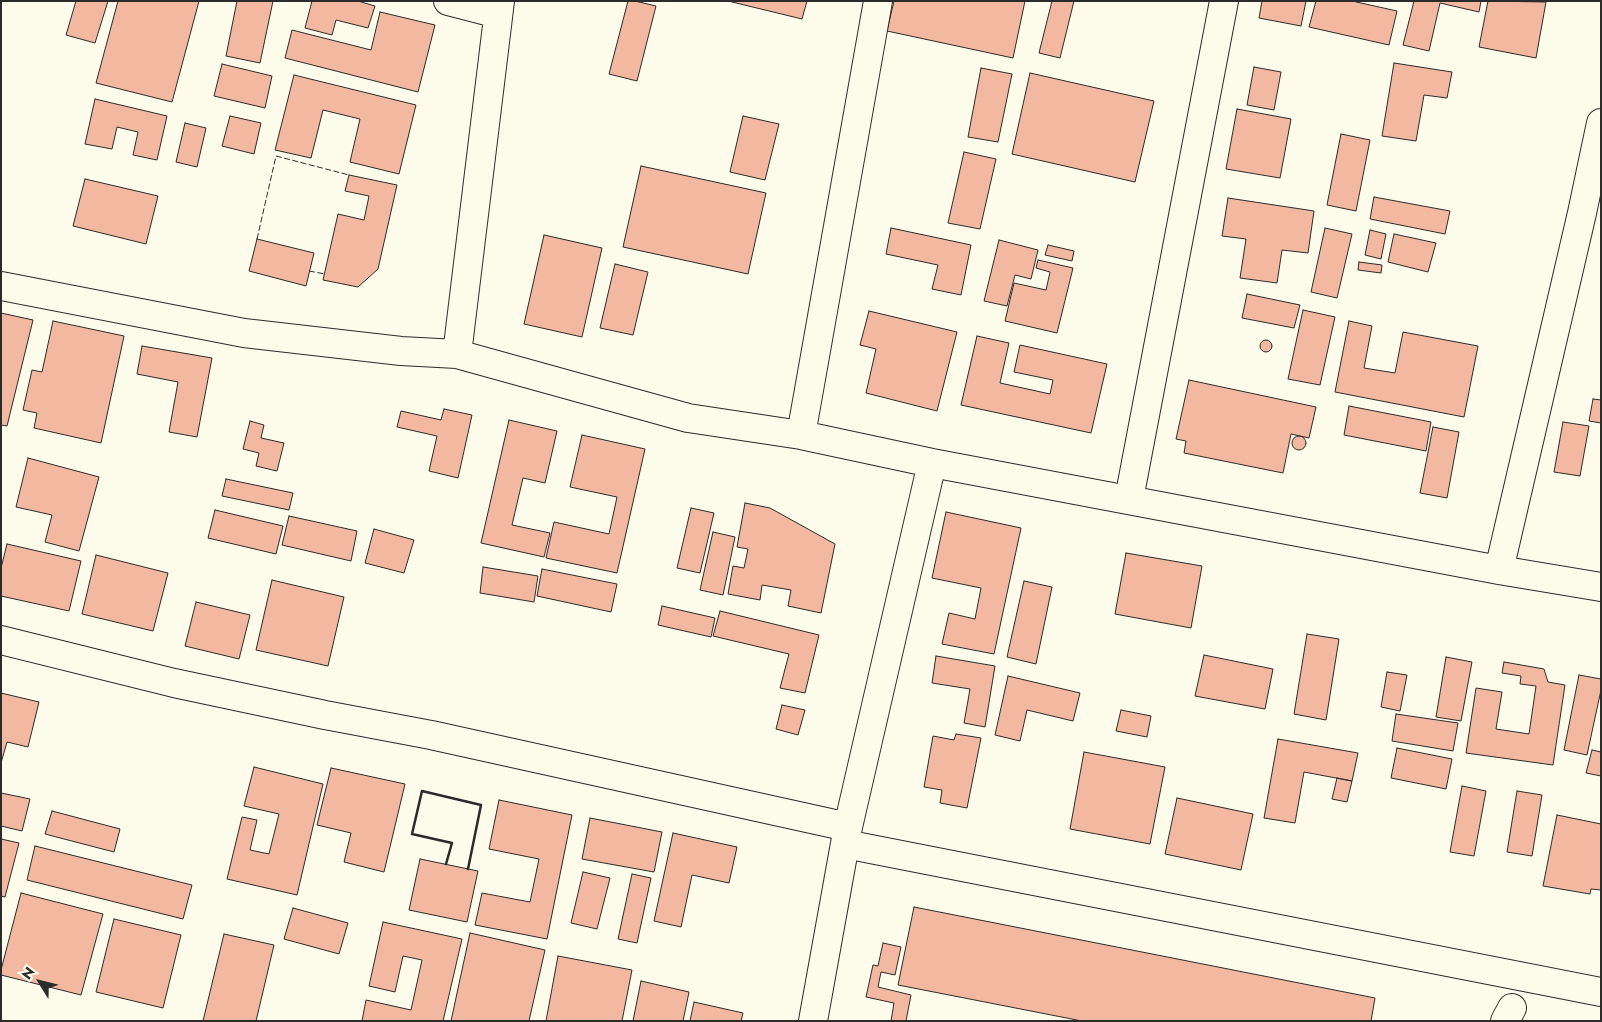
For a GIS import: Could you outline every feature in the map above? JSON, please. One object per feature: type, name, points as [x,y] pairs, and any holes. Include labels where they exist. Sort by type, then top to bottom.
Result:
[{"type":"street","points":[[448,1],[499,7],[457,354]]},
{"type":"street","points":[[801,435],[878,1]]},
{"type":"street","points":[[1128,499],[1224,1]]},
{"type":"street","points":[[1499,570],[1591,215],[1601,123]]},
{"type":"street","points":[[1,286],[244,333],[401,351],[457,354],[688,418],[801,435],[932,464],[1128,499],[1499,570],[1601,587]]},
{"type":"street","points":[[814,1021],[847,835],[932,464]]},
{"type":"street","points":[[1,640],[174,683],[431,735],[847,835],[1601,992]]},
{"type":"building","points":[[76,1],[108,1],[95,43],[66,35]]},
{"type":"building","points":[[118,1],[199,1],[172,102],[96,83]]},
{"type":"building","points":[[237,1],[273,1],[260,63],[226,56]]},
{"type":"building","points":[[312,1],[358,1],[375,6],[368,28],[336,20],[332,35],[305,28]]},
{"type":"building","points":[[628,1],[656,6],[637,81],[609,74]]},
{"type":"building","points":[[728,1],[807,1],[802,19]]},
{"type":"building","points":[[894,1],[1025,1],[1013,58],[887,31]]},
{"type":"building","points":[[1052,1],[1074,1],[1060,58],[1039,53]]},
{"type":"building","points":[[1262,1],[1306,1],[1301,26],[1259,18]]},
{"type":"building","points":[[1316,1],[1352,1],[1397,11],[1389,45],[1309,27]]},
{"type":"building","points":[[1414,1],[1481,1],[1479,12],[1440,3],[1429,51],[1403,45]]},
{"type":"building","points":[[1488,1],[1546,2],[1536,58],[1479,47]]},
{"type":"building","points":[[380,12],[435,25],[418,92],[285,58],[292,30],[371,50]]},
{"type":"building","points":[[1394,63],[1452,72],[1447,98],[1424,95],[1416,141],[1382,136]]},
{"type":"building","points":[[222,64],[272,76],[265,108],[214,96]]},
{"type":"building","points":[[1254,67],[1281,72],[1274,110],[1247,105]]},
{"type":"building","points":[[981,68],[1012,74],[998,142],[968,137]]},
{"type":"building","points":[[1030,73],[1154,101],[1135,182],[1012,154]]},
{"type":"building","points":[[294,75],[416,105],[399,174],[350,162],[360,119],[323,110],[311,158],[275,150]]},
{"type":"building","points":[[95,99],[167,116],[157,160],[133,155],[138,132],[117,127],[112,149],[85,144]]},
{"type":"building","points":[[1237,109],[1291,119],[1280,178],[1226,169]]},
{"type":"building","points":[[230,116],[261,123],[254,154],[222,146]]},
{"type":"building","points":[[743,116],[779,124],[765,180],[730,172]]},
{"type":"building","points":[[185,123],[206,128],[197,167],[176,162]]},
{"type":"building","points":[[1341,134],[1370,140],[1356,211],[1327,205]]},
{"type":"building","points":[[964,152],[996,159],[980,229],[948,223]]},
{"type":"building","points":[[641,166],[766,193],[748,274],[623,247]]},
{"type":"building","points":[[349,175],[397,185],[378,269],[358,287],[323,280],[338,214],[364,220],[369,196],[345,191]]},
{"type":"building","points":[[85,179],[158,196],[146,244],[73,226]]},
{"type":"building","points":[[1374,197],[1450,211],[1445,234],[1370,219]]},
{"type":"building","points":[[1228,198],[1314,211],[1308,253],[1282,250],[1277,283],[1240,278],[1246,239],[1222,236]]},
{"type":"building","points":[[891,228],[971,245],[961,295],[932,289],[938,265],[886,254]]},
{"type":"building","points":[[1325,228],[1352,234],[1337,298],[1311,292]]},
{"type":"building","points":[[1370,230],[1386,234],[1381,259],[1365,255]]},
{"type":"building","points":[[1394,234],[1436,243],[1428,272],[1388,262]]},
{"type":"building","points":[[544,235],[602,248],[582,337],[524,324]]},
{"type":"building","points":[[257,239],[314,253],[306,286],[249,271]]},
{"type":"building","points":[[999,240],[1038,250],[1031,279],[1015,275],[1007,306],[984,301]]},
{"type":"building","points":[[1048,245],[1074,251],[1072,261],[1045,255]]},
{"type":"building","points":[[1038,260],[1073,268],[1057,333],[1005,321],[1014,283],[1046,290],[1050,272],[1036,268]]},
{"type":"building","points":[[1359,262],[1382,265],[1381,273],[1358,270]]},
{"type":"building","points":[[615,264],[648,272],[633,335],[600,328]]},
{"type":"building","points":[[1247,294],[1300,305],[1294,328],[1242,318]]},
{"type":"building","points":[[1303,310],[1335,317],[1320,385],[1288,379]]},
{"type":"building","points":[[869,311],[957,332],[937,411],[866,393],[876,349],[860,345]]},
{"type":"building","points":[[1,313],[33,320],[7,426],[1,425]]},
{"type":"building","points":[[53,321],[124,336],[101,443],[34,428],[37,413],[23,410],[32,370],[42,372]]},
{"type":"building","points":[[1349,321],[1372,326],[1364,368],[1395,373],[1403,332],[1478,346],[1464,417],[1335,392]]},
{"type":"building","points":[[977,336],[1009,343],[1000,383],[1050,394],[1053,380],[1014,372],[1020,345],[1107,364],[1091,433],[961,405]]},
{"type":"building","points":[[1264,340],[1268,340],[1272,346],[1268,352],[1264,352],[1260,348],[1260,344]]},
{"type":"building","points":[[142,346],[212,358],[197,437],[169,432],[178,382],[137,374]]},
{"type":"building","points":[[1189,380],[1316,407],[1309,438],[1291,434],[1283,473],[1184,453],[1186,441],[1176,439]]},
{"type":"building","points":[[1593,399],[1601,400],[1601,423],[1589,421]]},
{"type":"building","points":[[1349,406],[1431,422],[1426,451],[1344,435]]},
{"type":"building","points":[[444,409],[472,415],[458,478],[429,471],[437,436],[397,427],[401,411],[441,420]]},
{"type":"building","points":[[509,420],[557,431],[545,483],[523,478],[512,525],[550,533],[544,557],[481,543]]},
{"type":"building","points":[[250,421],[264,425],[261,438],[284,443],[277,471],[256,466],[259,453],[243,449]]},
{"type":"building","points":[[1563,422],[1589,426],[1580,476],[1554,472]]},
{"type":"building","points":[[1433,427],[1459,432],[1447,498],[1420,493]]},
{"type":"building","points":[[582,435],[645,449],[617,573],[546,558],[554,522],[609,534],[617,497],[570,487]]},
{"type":"building","points":[[1299,436],[1304,438],[1306,443],[1304,448],[1299,450],[1294,448],[1292,443],[1294,438]]},
{"type":"building","points":[[28,458],[99,477],[79,551],[45,542],[52,515],[16,507]]},
{"type":"building","points":[[226,479],[293,493],[289,510],[222,496]]},
{"type":"building","points":[[745,503],[770,508],[835,544],[821,613],[788,606],[791,590],[762,585],[760,600],[728,594],[733,566],[744,568],[748,549],[737,547]]},
{"type":"building","points":[[691,508],[714,513],[700,573],[677,568]]},
{"type":"building","points":[[215,510],[283,526],[276,554],[208,538]]},
{"type":"building","points":[[946,512],[1021,528],[994,654],[942,644],[949,613],[975,619],[981,588],[932,578]]},
{"type":"building","points":[[289,516],[357,531],[351,561],[282,545]]},
{"type":"building","points":[[374,529],[414,540],[404,573],[365,563]]},
{"type":"building","points":[[713,532],[735,537],[723,595],[700,590]]},
{"type":"building","points":[[7,544],[81,561],[69,611],[1,596],[1,568]]},
{"type":"building","points":[[1126,553],[1202,566],[1191,628],[1115,614]]},
{"type":"building","points":[[96,555],[168,573],[153,631],[82,614]]},
{"type":"building","points":[[483,567],[538,576],[534,602],[480,593]]},
{"type":"building","points":[[542,569],[617,584],[611,612],[537,596]]},
{"type":"building","points":[[272,580],[344,597],[328,666],[256,650]]},
{"type":"building","points":[[1024,581],[1052,587],[1036,664],[1007,657]]},
{"type":"building","points":[[196,602],[250,615],[239,659],[185,646]]},
{"type":"building","points":[[662,606],[715,618],[711,637],[658,625]]},
{"type":"building","points":[[720,611],[819,635],[805,693],[780,688],[789,654],[713,636]]},
{"type":"building","points":[[1307,634],[1339,639],[1326,720],[1294,714]]},
{"type":"building","points":[[1204,655],[1273,669],[1265,709],[1195,696]]},
{"type":"building","points":[[936,656],[995,666],[985,727],[964,723],[970,689],[932,683]]},
{"type":"building","points":[[1446,657],[1472,662],[1461,721],[1436,717]]},
{"type":"building","points":[[1504,662],[1544,669],[1548,682],[1565,685],[1553,765],[1466,753],[1476,688],[1502,692],[1496,729],[1529,734],[1536,686],[1520,684],[1521,676],[1502,673]]},
{"type":"building","points":[[1387,672],[1407,675],[1400,711],[1381,707]]},
{"type":"building","points":[[1579,675],[1601,679],[1601,690],[1587,755],[1564,750]]},
{"type":"building","points":[[1008,676],[1080,693],[1073,721],[1027,710],[1020,741],[995,735]]},
{"type":"building","points":[[1,693],[39,702],[28,747],[7,742],[1,763]]},
{"type":"building","points":[[782,705],[805,710],[798,735],[776,729]]},
{"type":"building","points":[[1121,710],[1151,716],[1147,737],[1116,731]]},
{"type":"building","points":[[1396,714],[1458,723],[1453,751],[1392,741]]},
{"type":"building","points":[[956,734],[981,738],[967,808],[940,803],[942,790],[924,787],[933,736],[954,740]]},
{"type":"building","points":[[1278,739],[1358,753],[1352,781],[1304,772],[1295,823],[1264,818]]},
{"type":"building","points":[[1397,748],[1452,759],[1446,789],[1391,778]]},
{"type":"building","points":[[1592,750],[1601,752],[1601,776],[1586,773]]},
{"type":"building","points":[[1084,752],[1165,767],[1150,844],[1070,829]]},
{"type":"building","points":[[254,767],[323,784],[297,895],[227,879],[242,817],[257,820],[250,850],[269,854],[279,814],[244,806]]},
{"type":"building","points":[[331,768],[405,784],[384,872],[344,862],[351,833],[317,825]]},
{"type":"building","points":[[1337,778],[1352,781],[1347,802],[1332,799]]},
{"type":"building","points":[[1462,786],[1486,791],[1474,856],[1450,852]]},
{"type":"building","points":[[1517,791],[1542,795],[1532,856],[1507,852]]},
{"type":"building","points":[[1,793],[30,799],[22,831],[1,826]]},
{"type":"building","points":[[1177,798],[1253,814],[1241,870],[1165,854]]},
{"type":"building","points":[[499,800],[572,815],[547,939],[475,925],[482,893],[530,902],[539,859],[489,849]]},
{"type":"building","points":[[52,811],[120,829],[114,852],[45,834]]},
{"type":"building","points":[[1557,815],[1601,824],[1601,890],[1591,889],[1590,894],[1543,886]]},
{"type":"building","points":[[590,818],[662,832],[654,872],[582,859]]},
{"type":"building","points":[[673,833],[737,847],[729,883],[692,875],[681,927],[654,921]]},
{"type":"building","points":[[1,839],[19,843],[5,897],[1,896]]},
{"type":"building","points":[[35,846],[192,885],[183,919],[27,880]]},
{"type":"building","points":[[420,859],[478,871],[467,922],[409,910]]},
{"type":"building","points":[[583,872],[610,878],[597,929],[571,923]]},
{"type":"building","points":[[632,874],[651,878],[637,943],[618,939]]},
{"type":"building","points":[[21,893],[103,914],[81,995],[1,975]]},
{"type":"building","points":[[914,907],[1375,998],[1371,1021],[1082,1021],[898,985]]},
{"type":"building","points":[[293,908],[348,923],[339,954],[284,939]]},
{"type":"building","points":[[114,919],[181,935],[163,1008],[96,992]]},
{"type":"building","points":[[383,922],[462,939],[443,1021],[362,1021],[366,1000],[411,1010],[422,960],[403,956],[395,992],[369,986]]},
{"type":"building","points":[[470,933],[545,950],[529,1021],[451,1021]]},
{"type":"building","points":[[224,934],[274,945],[256,1021],[203,1021]]},
{"type":"building","points":[[883,943],[901,947],[895,975],[881,972],[878,987],[911,995],[906,1021],[891,1021],[894,1003],[866,997],[873,965],[878,966]]},
{"type":"building","points":[[558,956],[632,970],[622,1021],[546,1021]]},
{"type":"building","points":[[641,981],[689,992],[683,1021],[633,1021]]},
{"type":"building","points":[[694,1002],[743,1013],[741,1021],[690,1021]]},
{"type":"fence","points":[[257,239],[276,156],[349,175]]},
{"type":"fence","points":[[309,271],[325,274]]},
{"type":"wall","points":[[446,864],[452,843],[412,834],[422,791],[481,805],[468,869]]}]
